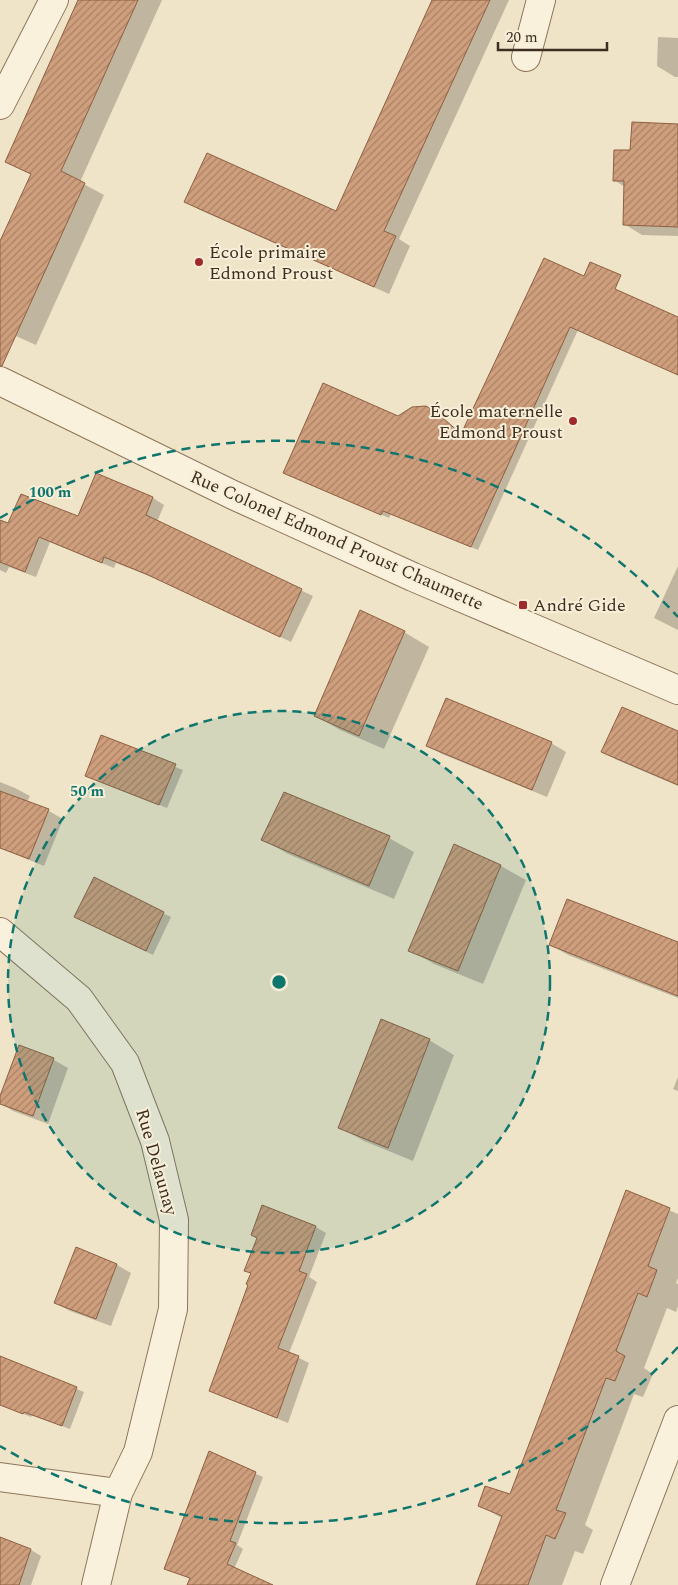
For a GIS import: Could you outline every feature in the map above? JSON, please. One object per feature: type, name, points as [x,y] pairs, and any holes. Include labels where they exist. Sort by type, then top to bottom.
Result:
[{"type":"street","points":[[0,105],[54,0]]},
{"type":"street","points":[[526,57],[541,0]]},
{"type":"street","name":"Rue Colonel Edmond Proust Chaumette","points":[[0,381],[233,495],[413,577],[678,690]]},
{"type":"street","name":"Rue Delaunay","points":[[0,932],[78,999],[125,1063],[155,1141],[174,1220],[173,1309],[138,1452],[118,1493],[96,1585]]},
{"type":"street","points":[[615,1585],[678,1420]]},
{"type":"street","points":[[0,1477],[118,1493]]},
{"type":"building","points":[[78,0],[138,0],[61,171],[85,183],[2,366],[0,366],[0,241],[31,174],[5,162]]},
{"type":"building","points":[[432,0],[490,0],[384,231],[396,236],[374,287],[184,202],[207,153],[336,211]]},
{"type":"building","points":[[632,122],[678,124],[678,227],[623,225],[624,181],[613,181],[614,150],[630,150]]},
{"type":"building","points":[[544,258],[584,276],[590,262],[621,275],[615,289],[678,317],[678,375],[570,327],[471,547],[383,511],[381,515],[283,473],[323,383],[398,416],[412,407],[426,406],[435,411],[461,434]]},
{"type":"building","points":[[96,473],[153,497],[146,515],[302,589],[280,637],[146,574],[104,557],[102,563],[39,537],[25,572],[0,562],[0,520],[8,523],[21,494],[78,516]]},
{"type":"building","points":[[360,610],[405,631],[359,736],[314,716]]},
{"type":"building","points":[[446,698],[552,742],[532,790],[426,746]]},
{"type":"building","points":[[622,707],[678,731],[678,785],[601,752]]},
{"type":"building","points":[[101,735],[176,764],[159,805],[85,776]]},
{"type":"building","points":[[0,791],[49,809],[29,859],[0,848]]},
{"type":"building","points":[[284,792],[390,836],[369,886],[261,840]]},
{"type":"building","points":[[454,844],[501,865],[458,971],[408,951]]},
{"type":"building","points":[[94,877],[164,912],[146,951],[74,917]]},
{"type":"building","points":[[567,899],[678,942],[678,996],[549,945]]},
{"type":"building","points":[[381,1019],[430,1039],[388,1148],[338,1128]]},
{"type":"building","points":[[19,1045],[54,1058],[33,1116],[0,1104],[0,1096]]},
{"type":"building","points":[[626,1190],[670,1208],[648,1266],[657,1270],[647,1297],[638,1293],[616,1351],[625,1356],[615,1381],[606,1378],[556,1510],[566,1513],[555,1539],[546,1535],[528,1585],[476,1585],[502,1516],[478,1506],[485,1486],[510,1494]]},
{"type":"building","points":[[262,1205],[316,1226],[299,1271],[307,1274],[278,1348],[299,1356],[277,1418],[209,1391],[248,1285],[246,1284],[251,1273],[244,1271],[257,1238],[251,1235]]},
{"type":"building","points":[[76,1247],[117,1264],[96,1319],[54,1303]]},
{"type":"building","points":[[0,1356],[77,1387],[62,1426],[0,1405]]},
{"type":"building","points":[[209,1451],[256,1472],[230,1541],[236,1543],[227,1564],[273,1585],[187,1585],[190,1578],[164,1569]]},
{"type":"building","points":[[0,1537],[31,1549],[19,1585],[0,1585]]},
{"type":"place","name":"École primaire Edmond Proust","points":[[199,262]]},
{"type":"place","name":"École maternelle Edmond Proust","points":[[573,421]]},
{"type":"place","name":"André Gide","points":[[523,605]]}]
